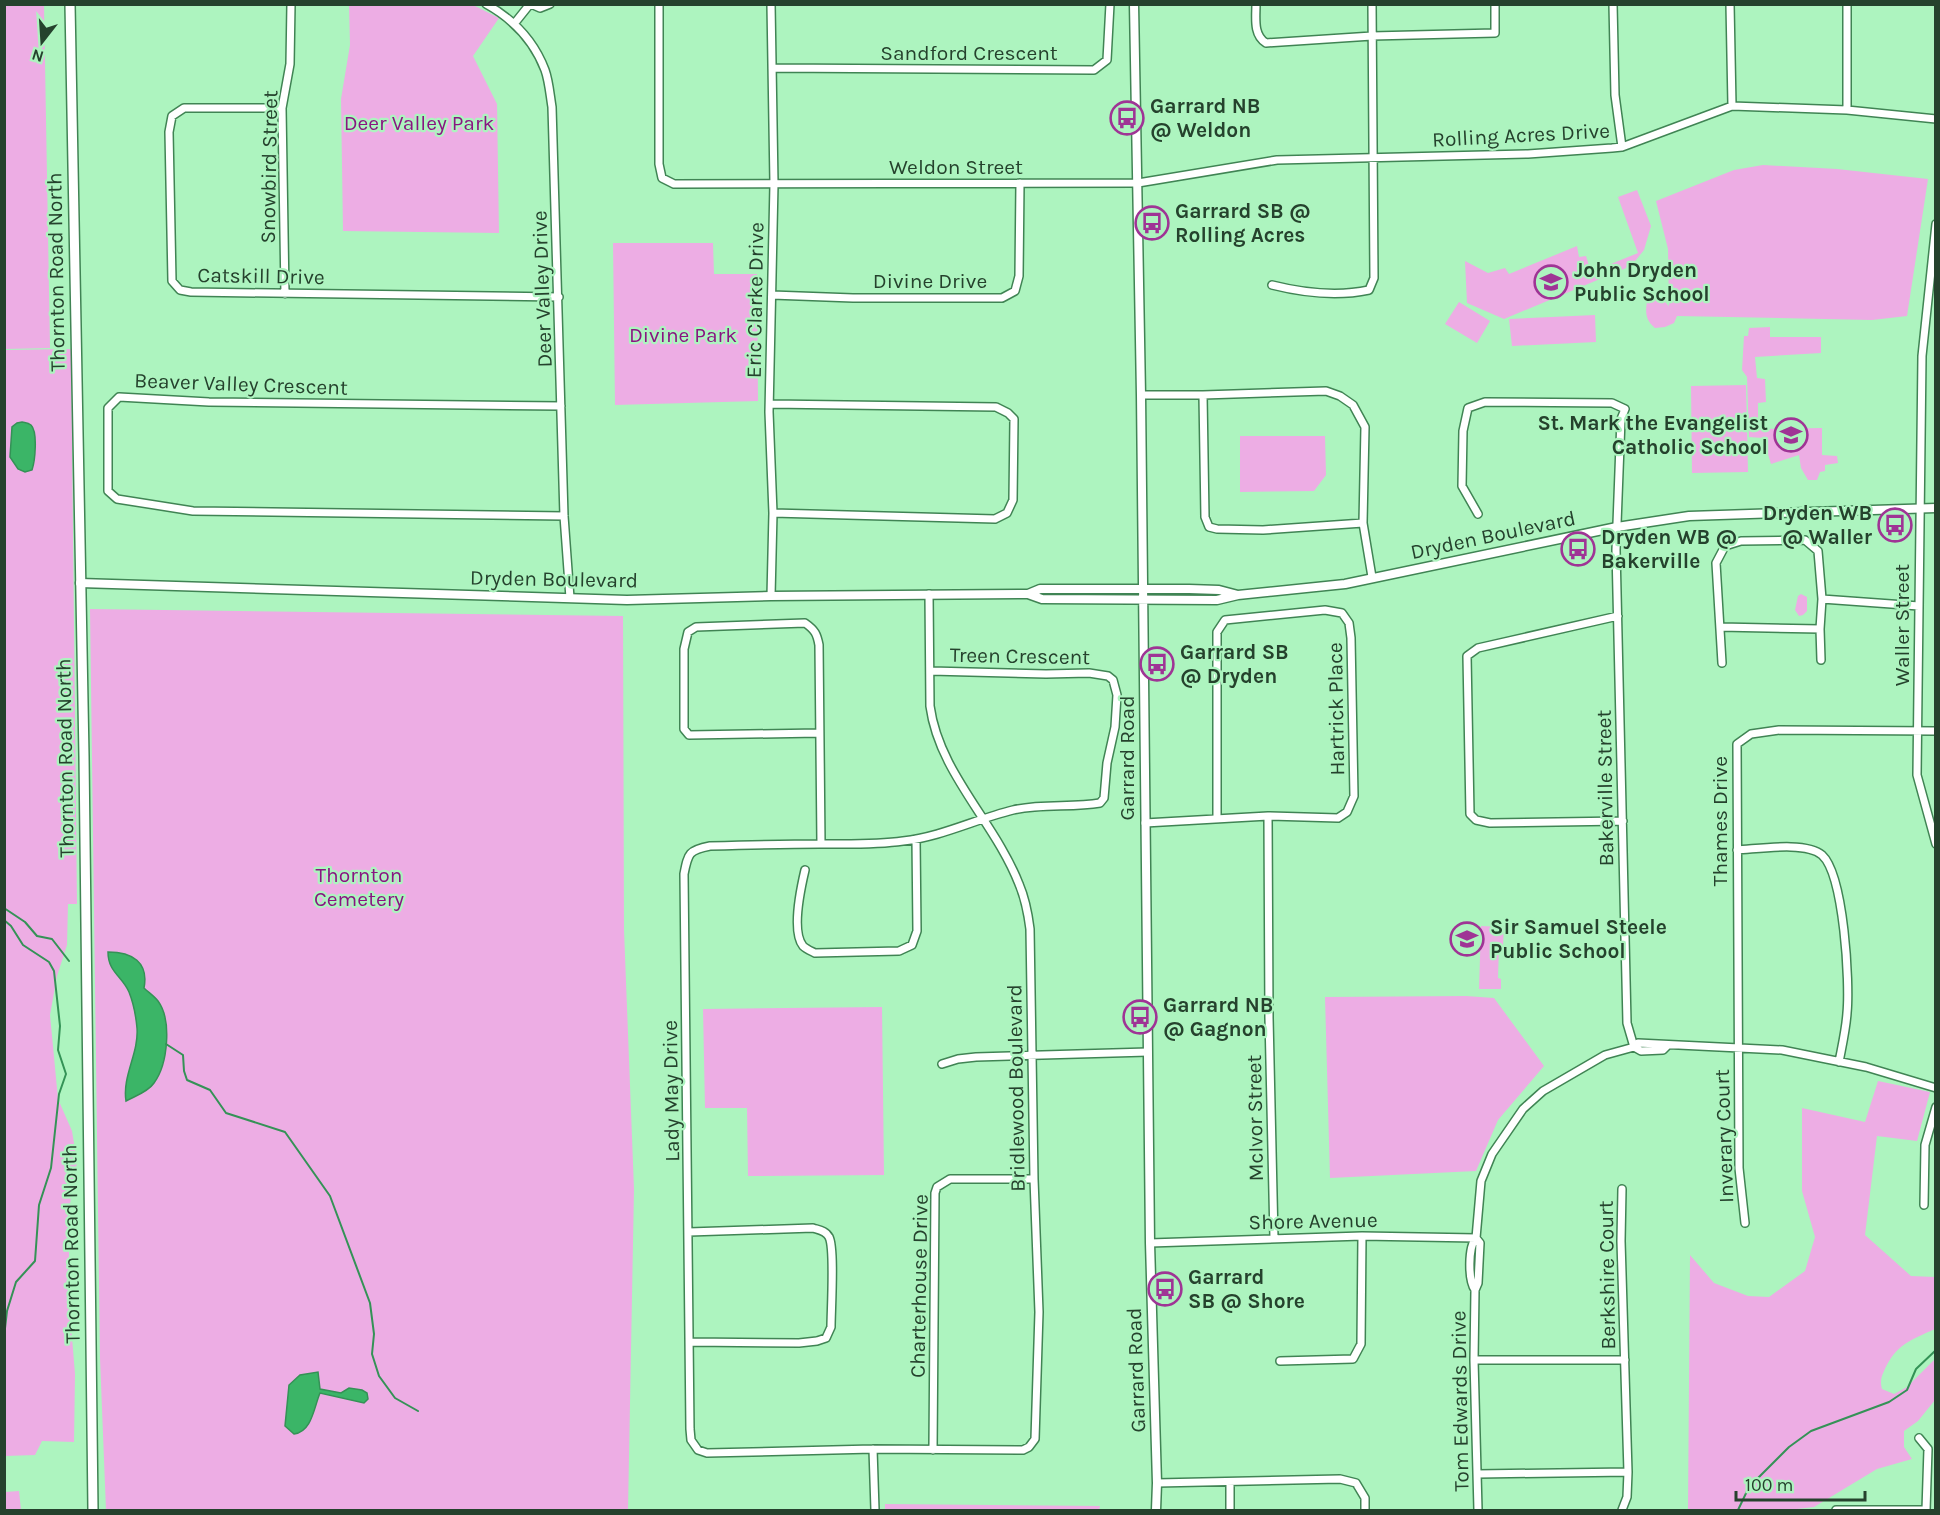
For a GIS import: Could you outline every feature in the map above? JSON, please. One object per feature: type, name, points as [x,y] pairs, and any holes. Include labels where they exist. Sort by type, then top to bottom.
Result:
[{"type":"main road","name":"Thornton Road North","points":[[70,4],[93,1510]]},
{"type":"street","name":"Snowbird Street","points":[[285,294],[282,108],[290,64],[291,4]]},
{"type":"street","name":"Deer Valley Drive","points":[[486,4],[514,24],[531,43],[545,71],[552,107],[564,516],[570,598]]},
{"type":"street","points":[[514,24],[531,4],[540,8],[550,4]]},
{"type":"street","name":"Weldon Street","points":[[659,4],[659,164],[662,178],[674,184],[1138,183]]},
{"type":"street","name":"Eric Clarke Drive","points":[[771,4],[774,184],[770,404],[773,513],[771,596]]},
{"type":"street","name":"Sandford Crescent","points":[[772,68],[1094,70],[1107,60],[1110,4]]},
{"type":"street","name":"Garrard Road","points":[[1134,4],[1144,589],[1150,1243],[1156,1510]]},
{"type":"street","points":[[1256,4],[1256,29],[1260,39],[1266,43],[1372,36],[1495,33],[1495,4]]},
{"type":"street","points":[[1272,285],[1302,292],[1348,294],[1369,290],[1374,278],[1372,4]]},
{"type":"street","points":[[1613,4],[1615,95],[1622,147]]},
{"type":"street","points":[[1730,4],[1732,106]]},
{"type":"street","points":[[1847,4],[1847,110]]},
{"type":"street","name":"Rolling Acres Drive","points":[[1138,183],[1277,159],[1528,154],[1622,147],[1732,106],[1847,110],[1935,119]]},
{"type":"street","name":"Catskill Drive","points":[[282,108],[184,108],[172,116],[169,132],[172,281],[180,290],[285,294],[559,297]]},
{"type":"street","name":"Divine Drive","points":[[772,295],[853,298],[1002,298],[1015,291],[1019,276],[1020,183]]},
{"type":"street","name":"Waller Street","points":[[1935,224],[1932,287],[1922,356],[1917,775],[1935,844]]},
{"type":"street","points":[[1141,395],[1326,391],[1340,396],[1353,405],[1365,427],[1362,524],[1372,577]]},
{"type":"street","points":[[1203,395],[1205,517],[1209,527],[1263,530],[1362,524]]},
{"type":"street","name":"Beaver Valley Crescent","points":[[561,406],[209,402],[119,397],[108,408],[108,491],[117,500],[193,511],[564,516]]},
{"type":"street","name":"Bakerville Street","points":[[1478,514],[1462,486],[1463,431],[1468,408],[1485,402],[1612,403],[1624,409],[1621,419],[1617,527],[1618,616],[1627,1023],[1634,1047]]},
{"type":"street","points":[[770,404],[996,407],[1008,412],[1014,419],[1013,500],[1007,513],[995,519],[773,513]]},
{"type":"street","name":"Dryden Boulevard","points":[[1028,594],[1042,599],[1217,600],[1238,595],[1346,584],[1617,527],[1689,516],[1935,508]]},
{"type":"street","points":[[1722,663],[1716,563],[1725,546],[1741,541],[1805,540],[1818,551],[1822,599],[1821,660]]},
{"type":"street","name":"Dryden Boulevard","points":[[80,583],[627,600],[771,596],[1028,594],[1040,590],[1144,589],[1219,590],[1238,595]]},
{"type":"street","name":"Bridlewood Boulevard","points":[[873,1449],[1023,1450],[1029,1447],[1035,1439],[1039,1312],[1034,1179],[1030,929],[1020,884],[1010,863],[952,768],[932,723],[929,594]]},
{"type":"street","points":[[1822,599],[1919,606]]},
{"type":"street","name":"Hartrick Place","points":[[1145,823],[1217,819],[1268,816],[1338,818],[1347,812],[1354,796],[1352,638],[1349,623],[1342,613],[1325,610],[1225,620],[1217,632],[1217,819]]},
{"type":"street","points":[[1618,616],[1478,648],[1467,656],[1470,814],[1476,820],[1490,823],[1623,821]]},
{"type":"street","points":[[819,733],[689,735],[684,729],[684,649],[688,632],[696,627],[805,623],[817,634],[819,645],[820,844]]},
{"type":"street","points":[[1719,627],[1820,629]]},
{"type":"street","name":"Treen Crescent","points":[[931,670],[1096,674],[1108,676],[1116,687],[1115,727],[1107,763],[1104,798],[1100,803],[1015,810],[983,819]]},
{"type":"street","name":"Thames Drive","points":[[1737,1047],[1737,744],[1751,734],[1779,730],[1918,731]]},
{"type":"street","points":[[1918,731],[1935,731]]},
{"type":"street","name":"McIvor Street","points":[[1268,816],[1269,1018],[1274,1238]]},
{"type":"street","name":"Lady May Drive","points":[[873,1449],[708,1454],[698,1450],[691,1440],[684,874],[688,856],[695,849],[710,846],[860,844],[916,839],[983,819]]},
{"type":"street","points":[[805,870],[798,900],[799,938],[804,947],[815,953],[899,951],[912,945],[917,931],[916,839]]},
{"type":"street","points":[[1737,850],[1806,847],[1822,855],[1832,872],[1842,916],[1846,958],[1847,1012],[1839,1062]]},
{"type":"street","name":"Tom Edwards Drive","points":[[1478,1510],[1474,1360],[1475,1290],[1470,1283],[1472,1243],[1476,1238],[1481,1181],[1492,1154],[1523,1109],[1543,1091],[1605,1055],[1634,1047],[1641,1051],[1663,1050],[1667,1046],[1782,1050],[1866,1067],[1935,1088]]},
{"type":"street","name":"Inverary Court","points":[[1737,1047],[1738,1168],[1744,1223]]},
{"type":"street","points":[[942,1064],[967,1058],[1148,1052]]},
{"type":"street","points":[[1924,1205],[1925,1145],[1935,1107]]},
{"type":"street","name":"Charterhouse Drive","points":[[933,1450],[935,1193],[937,1187],[950,1179],[1034,1179]]},
{"type":"street","name":"Berkshire Court","points":[[1622,1189],[1621,1241],[1628,1472],[1627,1497],[1622,1510]]},
{"type":"street","points":[[689,1232],[813,1228],[824,1231],[830,1237],[832,1251],[831,1327],[826,1338],[800,1343],[690,1342]]},
{"type":"street","points":[[1280,1361],[1353,1359],[1361,1344],[1362,1236]]},
{"type":"street","name":"Shore Avenue","points":[[1150,1243],[1362,1236],[1476,1238]]},
{"type":"street","points":[[1474,1360],[1625,1360]]},
{"type":"street","points":[[1836,1510],[1926,1510],[1928,1449],[1919,1438]]},
{"type":"street","points":[[873,1449],[875,1510]]},
{"type":"street","points":[[1478,1474],[1628,1472]]},
{"type":"street","points":[[1157,1483],[1340,1479],[1356,1483],[1365,1498],[1365,1510]]},
{"type":"street","points":[[1230,1482],[1230,1510]]},
{"type":"green space","points":[[4,5],[44,5],[50,348],[5,349]]},
{"type":"green space","name":"Deer Valley Park","points":[[349,5],[473,5],[499,18],[473,56],[497,104],[499,233],[343,231],[341,99],[350,45]]},
{"type":"green space","points":[[1763,165],[1837,169],[1928,179],[1907,316],[1872,320],[1677,316],[1674,323],[1665,327],[1655,328],[1651,324],[1646,313],[1648,295],[1663,294],[1669,306],[1668,249],[1656,201],[1734,170]]},
{"type":"green space","points":[[1637,190],[1651,226],[1644,250],[1631,266],[1504,319],[1467,303],[1465,261],[1488,273],[1505,268],[1509,274],[1577,246],[1579,257],[1586,256],[1591,272],[1638,253],[1618,197]]},
{"type":"green space","name":"Divine Park","points":[[613,243],[713,243],[714,274],[757,274],[758,401],[615,405]]},
{"type":"green space","points":[[1459,302],[1490,321],[1477,343],[1445,324]]},
{"type":"green space","points":[[1595,315],[1596,342],[1512,346],[1509,319]]},
{"type":"green space","points":[[1770,327],[1770,337],[1821,337],[1821,353],[1755,357],[1757,378],[1765,379],[1766,402],[1758,403],[1758,429],[1822,428],[1822,455],[1837,456],[1838,463],[1825,465],[1825,471],[1820,472],[1817,480],[1808,480],[1801,468],[1799,455],[1771,464],[1763,438],[1749,437],[1747,377],[1742,370],[1744,336],[1748,336],[1749,328]]},
{"type":"green space","points":[[71,349],[77,904],[68,904],[67,945],[57,976],[50,1015],[58,1099],[72,1131],[77,1162],[69,1210],[69,1301],[75,1374],[74,1442],[42,1441],[35,1455],[5,1456],[5,350]]},
{"type":"green space","points":[[1746,385],[1748,472],[1692,473],[1691,386]]},
{"type":"green space","points":[[1240,436],[1325,436],[1326,475],[1314,491],[1240,492]]},
{"type":"green space","points":[[1801,594],[1807,597],[1807,611],[1799,616],[1795,610],[1798,596]]},
{"type":"green space","name":"Thornton Cemetery","points":[[90,609],[623,616],[624,930],[634,1189],[628,1510],[106,1510],[100,1358]]},
{"type":"green space","points":[[1481,926],[1504,927],[1503,945],[1499,945],[1498,978],[1501,979],[1501,989],[1479,989]]},
{"type":"green space","points":[[1466,996],[1494,998],[1544,1066],[1498,1120],[1476,1171],[1330,1178],[1325,997]]},
{"type":"green space","points":[[882,1007],[884,1175],[748,1176],[747,1108],[705,1108],[703,1009]]},
{"type":"green space","points":[[1878,1081],[1930,1092],[1917,1141],[1877,1136],[1865,1235],[1911,1276],[1935,1277],[1935,1329],[1911,1340],[1899,1349],[1889,1362],[1881,1380],[1882,1389],[1894,1394],[1907,1387],[1935,1359],[1935,1400],[1918,1421],[1904,1431],[1904,1447],[1912,1459],[1877,1469],[1814,1507],[1788,1510],[1688,1510],[1690,1255],[1714,1283],[1748,1296],[1769,1297],[1805,1271],[1815,1237],[1802,1191],[1802,1108],[1865,1122]]},
{"type":"green space","points":[[19,1491],[21,1510],[5,1510],[5,1492]]},
{"type":"green space","points":[[885,1504],[1100,1506],[1099,1510],[885,1510]]},
{"type":"shaded area","points":[[22,422],[31,425],[35,440],[32,470],[25,472],[18,469],[10,457],[12,427]]},
{"type":"shaded area","points":[[108,952],[124,954],[137,960],[141,965],[144,971],[144,988],[158,1001],[167,1030],[165,1054],[159,1075],[148,1089],[126,1101],[126,1083],[136,1046],[137,1024],[129,992],[110,964]]},
{"type":"shaded area","points":[[318,1372],[320,1389],[341,1393],[349,1388],[362,1390],[367,1393],[368,1399],[364,1403],[320,1393],[309,1424],[305,1429],[294,1434],[285,1426],[289,1385],[300,1375]]},
{"type":"waterway","points":[[4,908],[25,922],[37,936],[52,939],[69,961]]},
{"type":"waterway","points":[[4,920],[11,926],[23,945],[49,962],[54,971],[60,1026],[58,1050],[66,1074],[59,1094],[51,1168],[39,1205],[35,1261],[16,1282],[7,1311],[4,1337]]},
{"type":"waterway","points":[[166,1044],[183,1055],[187,1080],[210,1090],[226,1113],[285,1132],[330,1196],[370,1303],[374,1334],[372,1354],[379,1376],[395,1398],[418,1411]]},
{"type":"waterway","points":[[1738,1510],[1749,1487],[1789,1447],[1811,1431],[1889,1402],[1907,1390],[1916,1369],[1936,1350]]},
{"type":"place","name":"Garrard NB @ Weldon","points":[[1127,118]]},
{"type":"place","name":"Garrard SB @ Rolling Acres","points":[[1152,223]]},
{"type":"place","name":"John Dryden Public School","points":[[1551,282]]},
{"type":"place","name":"St. Mark the Evangelist Catholic School","points":[[1791,435]]},
{"type":"place","name":"Dryden WB @ Waller","points":[[1895,525]]},
{"type":"place","name":"Dryden WB @ Bakerville","points":[[1578,549]]},
{"type":"place","name":"Garrard SB @ Dryden","points":[[1157,664]]},
{"type":"place","name":"Sir Samuel Steele Public School","points":[[1467,939]]},
{"type":"place","name":"Garrard NB @ Gagnon","points":[[1140,1017]]},
{"type":"place","name":"Garrard SB @ Shore","points":[[1165,1289]]}]
